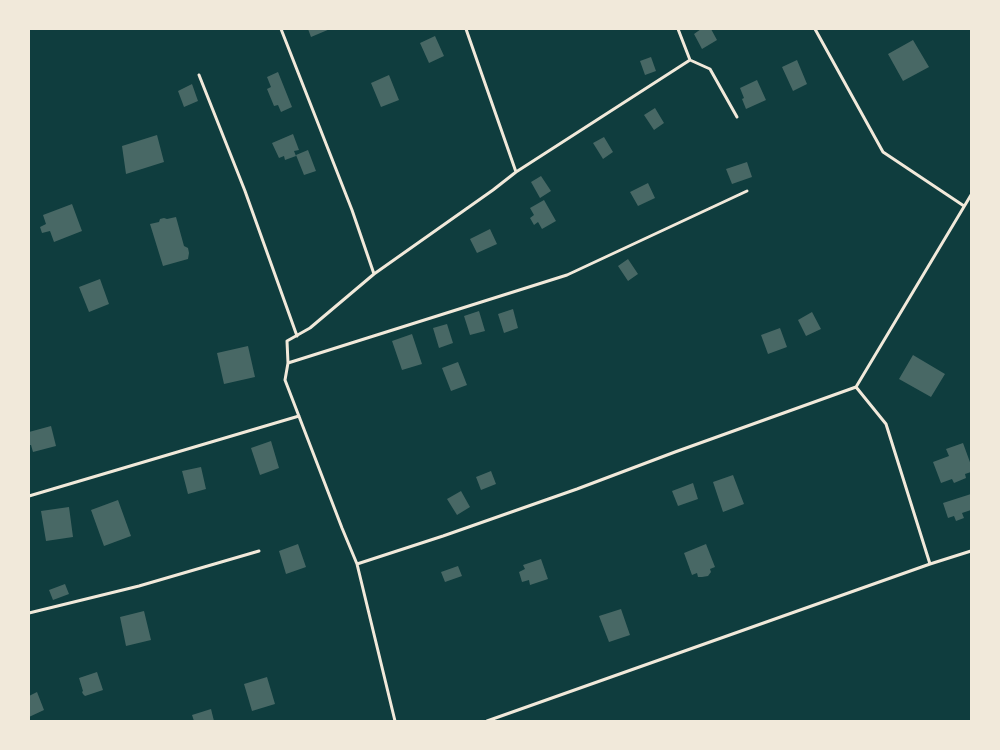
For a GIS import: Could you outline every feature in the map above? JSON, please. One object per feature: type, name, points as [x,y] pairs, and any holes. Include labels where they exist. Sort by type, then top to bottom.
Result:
[{"type":"lane","points":[[281,29],[352,210],[374,274]]},
{"type":"lane","points":[[466,29],[516,172]]},
{"type":"lane","points":[[678,29],[690,60],[710,69],[737,117]]},
{"type":"lane","points":[[815,29],[882,152],[964,206]]},
{"type":"lane","points":[[395,721],[357,564],[285,380],[288,363],[287,341],[310,328],[374,274],[493,190],[516,172],[690,60]]},
{"type":"lane","points":[[199,75],[244,191],[297,336]]},
{"type":"lane","points":[[288,363],[567,275],[748,191]]},
{"type":"lane","points":[[357,564],[578,489],[856,386],[971,196]]},
{"type":"lane","points":[[856,386],[886,424],[930,564]]},
{"type":"lane","points":[[29,496],[299,416]]},
{"type":"lane","points":[[29,613],[139,586],[259,551]]},
{"type":"lane","points":[[487,721],[930,564],[971,551]]},
{"type":"building","points":[[308,29],[330,29],[311,37]]},
{"type":"building","points":[[701,29],[711,29],[717,40],[702,49],[694,34]]},
{"type":"building","points":[[435,36],[444,56],[429,63],[420,43]]},
{"type":"building","points":[[913,40],[929,67],[903,81],[888,54]]},
{"type":"building","points":[[651,57],[656,71],[645,75],[640,61]]},
{"type":"building","points":[[797,60],[807,84],[793,91],[782,67]]},
{"type":"building","points":[[278,72],[292,107],[281,112],[278,105],[274,106],[267,89],[271,87],[267,77]]},
{"type":"building","points":[[389,75],[399,100],[381,107],[371,83]]},
{"type":"building","points":[[757,80],[766,100],[746,109],[740,88]]},
{"type":"building","points":[[192,84],[198,101],[184,107],[178,91]]},
{"type":"building","points":[[655,108],[664,123],[654,130],[644,115]]},
{"type":"building","points":[[293,134],[299,150],[294,151],[296,156],[285,160],[284,156],[279,158],[272,143]]},
{"type":"building","points":[[157,135],[164,162],[126,174],[122,146]]},
{"type":"building","points":[[604,137],[613,152],[603,159],[593,143]]},
{"type":"building","points":[[308,150],[316,171],[304,175],[296,155]]},
{"type":"building","points":[[747,162],[752,177],[732,184],[726,169]]},
{"type":"building","points":[[541,176],[551,191],[540,198],[531,182]]},
{"type":"building","points":[[648,183],[655,198],[638,206],[630,192]]},
{"type":"building","points":[[544,200],[556,221],[542,229],[538,222],[534,225],[530,218],[534,215],[530,208]]},
{"type":"building","points":[[72,204],[82,231],[54,242],[50,231],[42,233],[40,227],[46,224],[43,215]]},
{"type":"building","points":[[176,217],[184,246],[188,248],[188,259],[163,266],[150,224],[159,222],[160,219]]},
{"type":"building","points":[[490,229],[497,244],[477,253],[470,239]]},
{"type":"building","points":[[628,259],[638,274],[628,281],[618,266]]},
{"type":"building","points":[[100,279],[109,304],[89,312],[79,287]]},
{"type":"building","points":[[513,309],[518,328],[504,333],[498,314]]},
{"type":"building","points":[[479,311],[485,331],[470,335],[464,316]]},
{"type":"building","points":[[812,312],[821,329],[806,336],[798,320]]},
{"type":"building","points":[[447,324],[453,343],[439,348],[433,328]]},
{"type":"building","points":[[780,328],[787,347],[768,354],[761,335]]},
{"type":"building","points":[[412,334],[422,364],[402,370],[392,341]]},
{"type":"building","points":[[248,346],[255,377],[224,384],[217,353]]},
{"type":"building","points":[[913,355],[945,374],[931,397],[899,379]]},
{"type":"building","points":[[458,362],[467,385],[451,391],[442,368]]},
{"type":"building","points":[[51,426],[56,446],[33,452],[31,445],[29,445],[29,432]]},
{"type":"building","points":[[271,441],[279,468],[260,475],[251,448]]},
{"type":"building","points":[[963,443],[971,465],[971,472],[965,474],[966,478],[954,483],[952,479],[941,483],[933,462],[949,456],[946,449]]},
{"type":"building","points":[[201,467],[206,489],[188,494],[182,471]]},
{"type":"building","points":[[491,471],[496,484],[481,490],[476,477]]},
{"type":"building","points":[[733,475],[744,504],[723,512],[713,482]]},
{"type":"building","points":[[693,483],[698,499],[678,506],[672,491]]},
{"type":"building","points":[[461,491],[470,507],[457,515],[447,499]]},
{"type":"building","points":[[971,494],[971,510],[962,513],[964,518],[956,521],[954,516],[948,518],[943,503]]},
{"type":"building","points":[[118,500],[131,536],[104,546],[91,510]]},
{"type":"building","points":[[69,507],[73,537],[46,541],[41,511]]},
{"type":"building","points":[[298,544],[306,567],[286,574],[279,551]]},
{"type":"building","points":[[706,544],[715,567],[710,569],[711,572],[708,576],[698,577],[697,573],[692,575],[684,553]]},
{"type":"building","points":[[541,559],[548,579],[530,585],[529,580],[522,582],[519,572],[525,569],[523,565]]},
{"type":"building","points":[[458,566],[462,576],[445,582],[441,572]]},
{"type":"building","points":[[65,584],[69,594],[53,600],[49,590]]},
{"type":"building","points":[[621,609],[630,635],[609,642],[599,616]]},
{"type":"building","points":[[144,611],[151,640],[126,646],[120,617]]},
{"type":"building","points":[[97,672],[103,690],[85,696],[82,692],[79,678]]},
{"type":"building","points":[[267,677],[275,704],[252,711],[244,684]]},
{"type":"building","points":[[37,692],[44,710],[29,717],[29,696]]},
{"type":"building","points":[[211,709],[214,721],[194,721],[192,715]]}]
